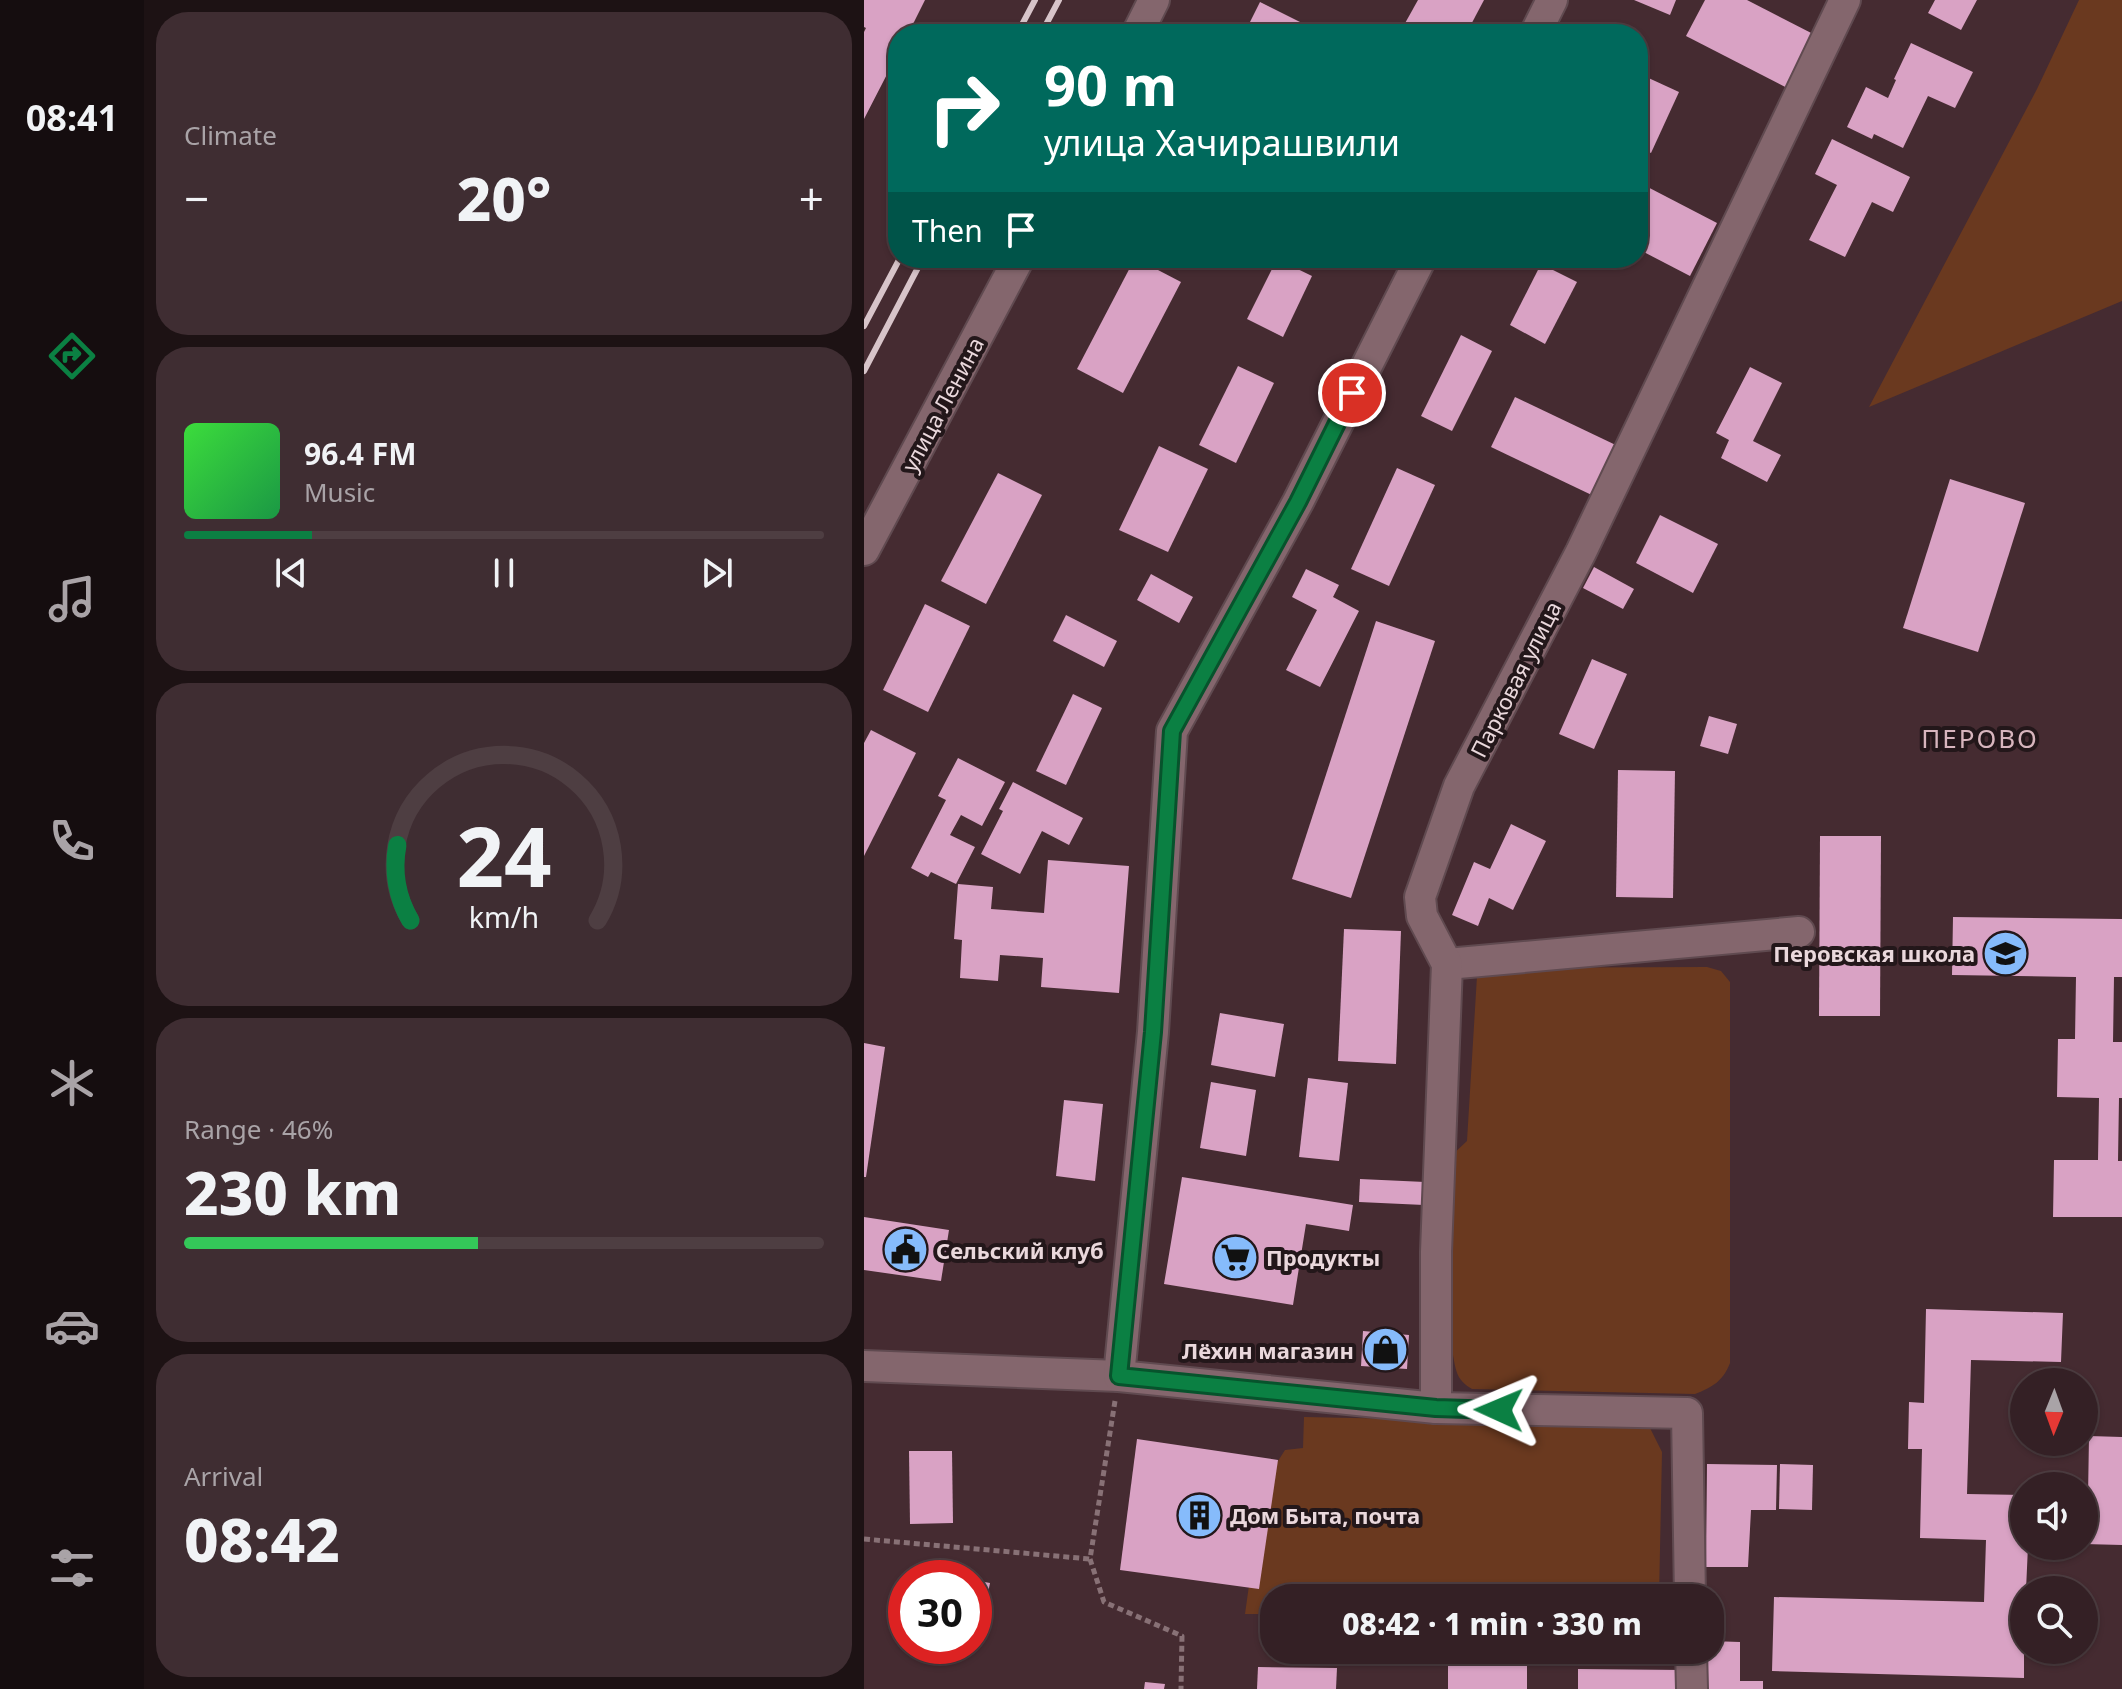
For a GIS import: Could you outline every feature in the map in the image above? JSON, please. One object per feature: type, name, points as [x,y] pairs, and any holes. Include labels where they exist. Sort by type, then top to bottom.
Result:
[{"type":"street","points":[[1142,24],[1154,0]]},
{"type":"street","points":[[1540,24],[1552,0]]},
{"type":"street","name":"Парковая улица","points":[[1436,1408],[1436,1252],[1447,964],[1422,916],[1420,897],[1459,786],[1581,552],[1845,0]]},
{"type":"street","name":"улица Ленина","points":[[864,550],[1014,268]]},
{"type":"street","points":[[1119,1376],[1153,1032],[1172,731],[1298,502],[1416,268]]},
{"type":"street","points":[[1447,964],[1799,932]]},
{"type":"street","points":[[864,1366],[1119,1376],[1436,1408],[1687,1413],[1690,1584]]},
{"type":"street","points":[[1691,1664],[1692,1689]]},
{"type":"path","points":[[1119,1376],[1090,1559],[1104,1602],[1182,1636],[1181,1689]]},
{"type":"path","points":[[864,1539],[1090,1559]]},
{"type":"shaded area","points":[[2079,0],[2122,0],[2122,301],[1869,407],[2037,89]]},
{"type":"shaded area","points":[[1707,967],[1721,971],[1730,982],[1730,1363],[1727,1369],[1717,1383],[1695,1394],[1472,1389],[1458,1375],[1453,1355],[1451,1156],[1467,1141],[1477,976],[1489,968]]},
{"type":"shaded area","points":[[1304,1417],[1648,1424],[1662,1452],[1659,1584],[1260,1584],[1260,1614],[1245,1614],[1263,1485],[1285,1450],[1303,1448]]},
{"type":"building","points":[[864,0],[925,0],[913,24],[888,24],[888,72],[864,119],[866,28]]},
{"type":"building","points":[[1418,0],[1484,0],[1471,24],[1405,24]]},
{"type":"building","points":[[1634,0],[1676,0],[1670,15]]},
{"type":"building","points":[[1705,0],[1747,0],[1819,37],[1791,90],[1686,36]]},
{"type":"building","points":[[1935,0],[1977,0],[1961,30],[1928,13]]},
{"type":"building","points":[[1260,2],[1304,24],[1249,24]]},
{"type":"building","points":[[1911,43],[1973,72],[1955,108],[1928,96],[1903,148],[1874,134],[1872,139],[1847,127],[1866,87],[1888,98]]},
{"type":"building","points":[[1648,78],[1679,92],[1651,153],[1648,152]]},
{"type":"building","points":[[1832,139],[1910,177],[1893,212],[1872,202],[1845,257],[1809,240],[1837,185],[1815,174]]},
{"type":"building","points":[[1648,187],[1717,223],[1690,276],[1648,254]]},
{"type":"building","points":[[1130,268],[1154,268],[1181,282],[1123,393],[1077,369]]},
{"type":"building","points":[[1272,268],[1296,268],[1312,276],[1283,337],[1247,319]]},
{"type":"building","points":[[1539,268],[1549,268],[1577,282],[1545,344],[1510,325]]},
{"type":"building","points":[[1461,335],[1492,351],[1452,431],[1421,416]]},
{"type":"building","points":[[1238,366],[1274,383],[1236,463],[1199,445]]},
{"type":"building","points":[[1750,367],[1782,383],[1753,441],[1781,455],[1767,482],[1721,458],[1729,440],[1716,433]]},
{"type":"building","points":[[1515,397],[1622,448],[1598,498],[1491,447]]},
{"type":"building","points":[[1159,446],[1208,469],[1168,552],[1119,530]]},
{"type":"building","points":[[1397,468],[1435,485],[1389,586],[1351,569]]},
{"type":"building","points":[[998,473],[1042,495],[986,604],[941,581]]},
{"type":"building","points":[[1950,479],[2025,503],[1978,652],[1903,628]]},
{"type":"building","points":[[1660,515],[1718,544],[1693,593],[1636,563]]},
{"type":"building","points":[[1594,567],[1634,589],[1623,609],[1583,588]]},
{"type":"building","points":[[1306,569],[1339,585],[1333,597],[1359,611],[1320,687],[1286,670],[1317,610],[1292,597]]},
{"type":"building","points":[[1151,574],[1193,597],[1179,623],[1137,600]]},
{"type":"building","points":[[925,604],[970,626],[928,712],[883,690]]},
{"type":"building","points":[[1066,615],[1117,641],[1104,667],[1053,641]]},
{"type":"building","points":[[1376,621],[1435,641],[1351,898],[1292,879]]},
{"type":"building","points":[[1592,659],[1627,674],[1594,749],[1559,734]]},
{"type":"building","points":[[1073,694],[1102,708],[1066,785],[1036,771]]},
{"type":"building","points":[[1709,716],[1737,724],[1728,754],[1700,746]]},
{"type":"building","points":[[871,730],[916,753],[864,856],[864,743]]},
{"type":"building","points":[[958,758],[1005,782],[982,826],[961,815],[950,835],[975,847],[956,884],[931,872],[928,877],[911,868],[946,800],[938,796]]},
{"type":"building","points":[[1618,770],[1675,771],[1673,898],[1616,897]]},
{"type":"building","points":[[1013,782],[1083,818],[1069,845],[1042,831],[1020,874],[981,854],[1003,811],[999,809]]},
{"type":"building","points":[[1511,824],[1546,841],[1513,910],[1489,898],[1478,926],[1452,915],[1474,862],[1490,869]]},
{"type":"building","points":[[1820,836],[1881,836],[1880,1016],[1819,1016]]},
{"type":"building","points":[[1048,860],[1129,866],[1119,993],[1041,987],[1043,958],[1000,955],[998,981],[960,978],[962,940],[954,939],[958,884],[993,887],[991,909],[1044,913]]},
{"type":"building","points":[[1953,917],[2122,919],[2122,977],[2114,977],[2113,1042],[2122,1042],[2118,1161],[2122,1161],[2122,1217],[2053,1217],[2054,1160],[2098,1160],[2099,1098],[2057,1097],[2058,1039],[2075,1039],[2076,977],[1952,975]]},
{"type":"building","points":[[1344,929],[1401,931],[1396,1064],[1338,1061]]},
{"type":"building","points":[[1220,1013],[1284,1024],[1275,1077],[1211,1065]]},
{"type":"building","points":[[864,1043],[885,1047],[866,1177],[864,1177]]},
{"type":"building","points":[[1308,1078],[1348,1083],[1339,1161],[1299,1157]]},
{"type":"building","points":[[1211,1082],[1256,1090],[1246,1156],[1200,1148]]},
{"type":"building","points":[[1064,1100],[1103,1104],[1095,1181],[1056,1176]]},
{"type":"building","name":"Продукты","points":[[1182,1177],[1353,1205],[1349,1231],[1306,1224],[1293,1305],[1164,1284]]},
{"type":"building","points":[[1360,1179],[1425,1182],[1424,1205],[1359,1202]]},
{"type":"building","name":"Сельский клуб","points":[[864,1217],[949,1230],[941,1281],[864,1270]]},
{"type":"building","points":[[1926,1309],[2063,1313],[2061,1362],[1971,1360],[1967,1494],[2010,1495],[2010,1560],[2027,1560],[2027,1576],[2010,1576],[2010,1664],[2024,1664],[2024,1678],[1772,1671],[1774,1597],[1984,1602],[1986,1540],[1920,1538],[1922,1449],[1908,1449],[1909,1402],[1924,1403]]},
{"type":"building","name":"Лёхин магазин","points":[[1363,1331],[1409,1335],[1407,1369],[1361,1366]]},
{"type":"building","points":[[2098,1436],[2122,1437],[2122,1545],[2098,1544],[2098,1472],[2088,1472],[2089,1456],[2098,1456]]},
{"type":"building","name":"Дом Быта, почта","points":[[1137,1439],[1278,1460],[1259,1589],[1120,1570]]},
{"type":"building","points":[[909,1451],[952,1451],[953,1523],[910,1524]]},
{"type":"building","points":[[1707,1464],[1777,1465],[1776,1510],[1751,1510],[1748,1567],[1706,1567]]},
{"type":"building","points":[[1780,1464],[1813,1465],[1812,1510],[1779,1509]]},
{"type":"building","points":[[1724,1641],[1740,1642],[1740,1681],[1763,1681],[1763,1689],[1705,1689],[1705,1664],[1724,1664]]},
{"type":"building","points":[[1448,1665],[1527,1665],[1527,1689],[1448,1689]]},
{"type":"building","points":[[1258,1667],[1337,1668],[1336,1689],[1257,1689]]},
{"type":"building","points":[[1578,1669],[1683,1670],[1683,1689],[1578,1689]]},
{"type":"building","points":[[1145,1682],[1165,1684],[1164,1689],[1144,1689]]},
{"type":"railway","points":[[1022,24],[1035,0]]},
{"type":"railway","points":[[1046,24],[1059,0]]},
{"type":"railway","points":[[864,326],[895,268]]},
{"type":"railway","points":[[864,371],[918,268]]},
{"type":"place","name":"Перовская школа","points":[[2006,953]]},
{"type":"place","name":"Сельский клуб","points":[[905,1250]]},
{"type":"place","name":"Продукты","points":[[1235,1257]]},
{"type":"place","name":"Лёхин магазин","points":[[1385,1350]]},
{"type":"place","name":"Дом Быта, почта","points":[[1199,1515]]},
{"type":"district","name":"ПЕРОВО","points":[[1980,738]]},
{"type":"route","points":[[1352,393],[1298,502],[1172,731],[1153,1032],[1119,1376],[1436,1408],[1499,1410]]}]
